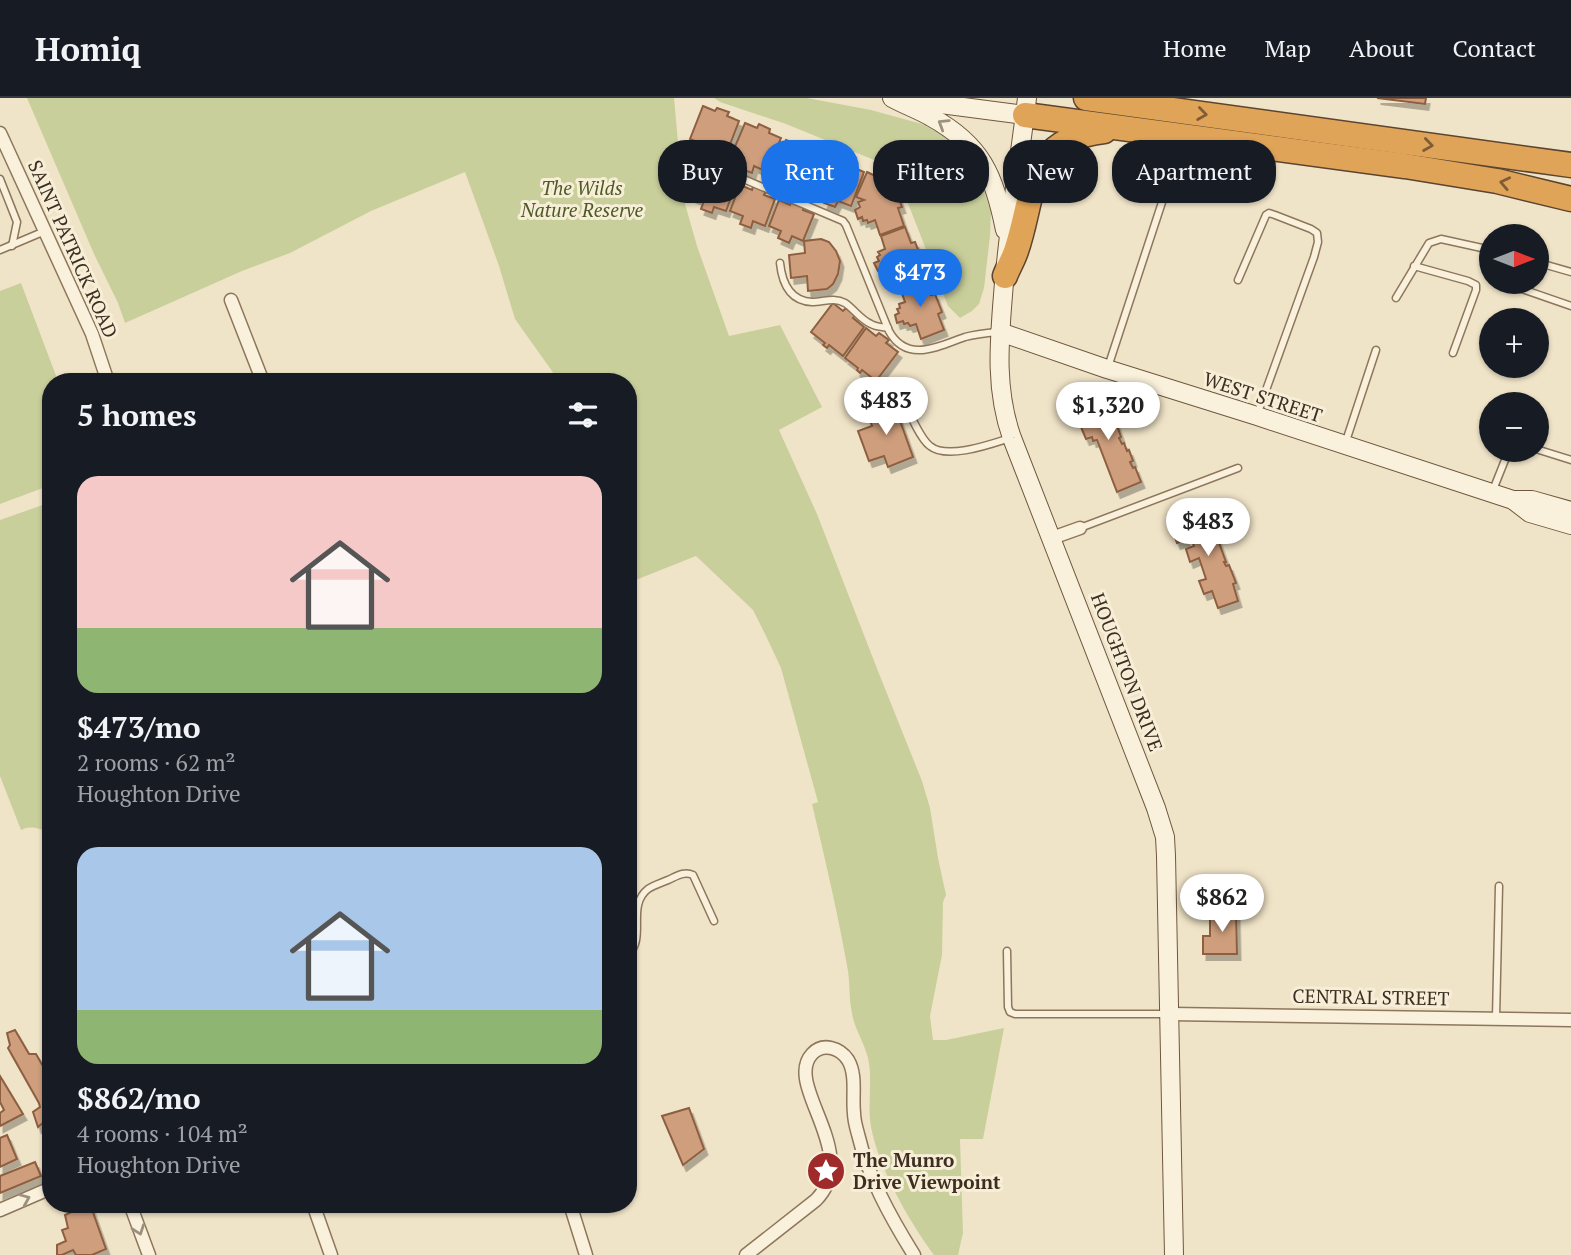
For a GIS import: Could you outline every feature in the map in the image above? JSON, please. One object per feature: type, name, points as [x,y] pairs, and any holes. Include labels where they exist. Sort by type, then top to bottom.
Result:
[{"type":"highway","points":[[1086,98],[1571,165]]},
{"type":"highway","points":[[1026,107],[1126,129],[1497,181],[1571,199]]},
{"type":"highway","points":[[1004,276],[1016,252],[1036,175],[1049,155],[1077,137],[1126,129]]},
{"type":"main road","points":[[891,98],[1026,107]]},
{"type":"main road","points":[[891,98],[947,126],[965,139],[978,154],[995,187],[1007,244]]},
{"type":"main road","name":"HOUGHTON DRIVE","points":[[1026,107],[1004,276],[999,370],[1001,397],[1012,438],[1163,828],[1166,856],[1174,1255]]},
{"type":"main road","name":"WEST STREET","points":[[1000,332],[1513,500],[1532,500],[1571,511]]},
{"type":"main road","name":"WEST STREET","points":[[1513,500],[1530,513],[1571,525]]},
{"type":"street","name":"SAINT PATRICK ROAD","points":[[0,133],[92,334],[105,373]]},
{"type":"street","points":[[231,300],[260,373]]},
{"type":"street","points":[[1052,538],[1080,528]]},
{"type":"street","name":"CENTRAL STREET","points":[[1170,1014],[1571,1020]]},
{"type":"street","points":[[746,1255],[816,1200],[828,1183],[830,1155],[810,1095],[806,1071],[812,1053],[827,1047],[844,1054],[850,1065],[854,1114],[861,1145],[886,1206],[914,1255]]},
{"type":"street","points":[[0,1210],[42,1192]]},
{"type":"street","points":[[133,1213],[149,1255]]},
{"type":"street","points":[[316,1213],[331,1255]]},
{"type":"street","points":[[573,1213],[586,1255]]},
{"type":"lane","points":[[0,179],[18,222],[12,246]]},
{"type":"lane","points":[[747,180],[843,220],[888,328],[897,343],[911,349],[930,350],[982,333],[1000,332]]},
{"type":"lane","points":[[1107,369],[1162,203]]},
{"type":"lane","points":[[1238,280],[1269,213],[1317,233],[1318,242],[1314,257],[1257,416]]},
{"type":"lane","points":[[0,250],[46,231]]},
{"type":"lane","points":[[1396,298],[1429,243],[1441,239],[1479,247]]},
{"type":"lane","points":[[780,263],[786,288],[795,297],[813,302],[827,299],[840,301],[869,324],[888,328]]},
{"type":"lane","points":[[1549,265],[1571,272]]},
{"type":"lane","points":[[1414,266],[1476,285],[1454,353]]},
{"type":"lane","points":[[1536,294],[1571,306]]},
{"type":"lane","points":[[1345,445],[1376,350]]},
{"type":"lane","points":[[898,388],[920,434],[928,445],[938,451],[979,447],[1012,438]]},
{"type":"lane","points":[[1549,453],[1571,460]]},
{"type":"lane","points":[[1492,493],[1504,462]]},
{"type":"lane","points":[[1080,528],[1238,468]]},
{"type":"lane","points":[[637,910],[643,894],[649,888],[690,873],[715,921]]},
{"type":"lane","points":[[1496,1018],[1499,886]]},
{"type":"lane","points":[[1007,951],[1008,1007],[1010,1012],[1015,1014],[1170,1014]]},
{"type":"green space","name":"The Wilds Nature Reserve","points":[[27,98],[674,98],[678,140],[658,140],[658,203],[685,203],[729,336],[780,325],[822,407],[779,430],[817,514],[922,781],[930,808],[946,895],[943,902],[942,955],[930,1016],[933,1040],[946,1040],[1004,1028],[983,1139],[960,1139],[963,1233],[958,1255],[934,1255],[896,1194],[875,1143],[870,1118],[869,1066],[852,1013],[844,950],[812,804],[818,802],[781,668],[753,610],[696,556],[637,579],[637,373],[553,373],[515,319],[465,172],[371,211],[290,253],[242,271],[125,323]]},
{"type":"green space","points":[[714,98],[807,98],[871,110],[922,124],[949,140],[873,140],[873,160],[859,154],[859,140],[825,140]]},
{"type":"green space","points":[[908,203],[988,203],[991,211],[990,236],[984,288],[979,304],[960,318],[948,306]]},
{"type":"green space","points":[[21,283],[55,373],[42,373],[42,488],[0,504],[0,291]]},
{"type":"green space","points":[[42,505],[42,830],[21,830],[0,776],[0,520]]},
{"type":"building","points":[[1377,98],[1426,98],[1425,104]]},
{"type":"building","points":[[703,106],[715,111],[717,108],[729,112],[727,116],[739,121],[732,140],[690,139]]},
{"type":"building","points":[[745,123],[757,128],[759,124],[770,129],[769,133],[781,138],[761,140],[761,169],[754,166],[752,173],[747,171],[747,140],[738,140]]},
{"type":"building","points":[[859,170],[864,172],[859,185]]},
{"type":"building","points":[[867,172],[873,175],[873,203],[901,203],[902,207],[898,208],[904,226],[880,235],[875,220],[868,223],[867,220],[863,221],[862,217],[858,219],[855,210],[860,207],[859,202],[864,200],[859,198],[859,190]]},
{"type":"building","points":[[753,186],[761,189],[761,203],[774,203],[765,226],[753,221],[751,228],[740,224],[743,216],[730,211],[733,203],[747,203],[747,188],[752,190]]},
{"type":"building","points":[[703,203],[729,203],[726,211],[714,207],[712,213],[701,209]]},
{"type":"building","points":[[778,203],[799,203],[804,205],[803,210],[814,214],[803,241],[792,236],[789,243],[778,238],[781,231],[769,226]]},
{"type":"building","points":[[905,227],[922,260],[918,262],[924,278],[901,287],[895,271],[890,274],[888,270],[878,271],[874,263],[879,261],[878,252],[885,249],[881,236]]},
{"type":"building","points":[[821,239],[829,242],[836,251],[840,261],[838,274],[827,289],[808,291],[807,276],[791,278],[789,255],[805,253],[804,241]]},
{"type":"building","points":[[925,279],[942,312],[938,314],[944,330],[921,339],[916,324],[910,326],[903,321],[897,323],[895,315],[899,313],[899,304],[905,302],[900,288]]},
{"type":"building","points":[[833,303],[843,311],[846,308],[864,327],[843,356],[829,345],[827,348],[823,345],[825,343],[811,332]]},
{"type":"building","points":[[866,328],[876,336],[879,333],[889,340],[886,343],[898,352],[876,381],[862,370],[860,373],[858,368],[845,358]]},
{"type":"building","points":[[1097,391],[1106,415],[1110,414],[1113,421],[1115,420],[1121,437],[1119,438],[1127,451],[1129,450],[1133,461],[1130,462],[1141,482],[1117,492],[1097,440],[1093,441],[1092,437],[1086,439],[1081,427],[1087,426],[1077,399]]},
{"type":"building","points":[[894,404],[913,457],[888,467],[884,456],[869,461],[858,431],[872,426],[868,414]]},
{"type":"building","points":[[1197,509],[1200,518],[1204,516],[1213,533],[1215,532],[1224,562],[1226,566],[1229,565],[1236,583],[1233,584],[1238,601],[1218,608],[1212,591],[1204,594],[1199,581],[1206,579],[1199,558],[1190,562],[1186,549],[1194,546],[1188,531],[1183,533],[1186,540],[1177,543],[1173,532],[1181,529],[1176,517]]},
{"type":"building","points":[[1210,912],[1236,912],[1237,954],[1203,954],[1203,936],[1210,936]]},
{"type":"building","points":[[15,1030],[29,1054],[36,1054],[42,1064],[42,1124],[38,1127],[33,1112],[40,1107],[39,1103],[8,1048],[10,1045],[7,1033]]},
{"type":"building","points":[[0,1076],[23,1114],[0,1126],[0,1113],[4,1110],[0,1102]]},
{"type":"building","points":[[689,1108],[704,1149],[683,1165],[662,1116]]},
{"type":"building","points":[[7,1135],[17,1159],[0,1167],[0,1138]]},
{"type":"building","points":[[35,1162],[41,1176],[0,1193],[0,1176]]},
{"type":"building","points":[[93,1213],[106,1249],[92,1255],[76,1255],[73,1250],[57,1255],[57,1245],[66,1241],[62,1230],[68,1228],[65,1215]]},
{"type":"place","name":"The Munro Drive Viewpoint","points":[[826,1171]]}]
